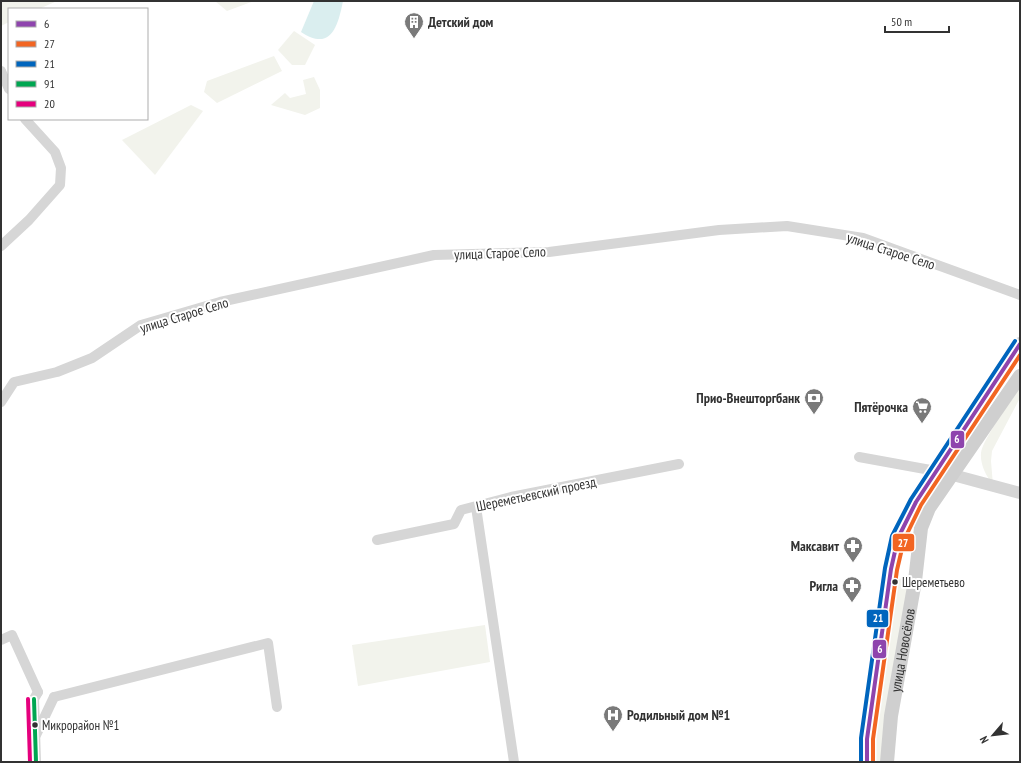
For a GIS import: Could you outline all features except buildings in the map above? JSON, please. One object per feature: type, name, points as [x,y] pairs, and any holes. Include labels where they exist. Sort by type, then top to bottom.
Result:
[{"type":"main road","name":"улица Новосёлов","points":[[867,762],[867,739],[890,574],[898,538],[916,502],[1020,344]]},
{"type":"main road","name":"улица Новосёлов","points":[[887,762],[891,716],[915,581],[921,528],[929,508],[1020,376]]},
{"type":"street","points":[[1,71],[8,87]]},
{"type":"street","points":[[1,246],[29,220],[60,185],[61,168],[55,152],[26,120]]},
{"type":"street","name":"улица Старое Село","points":[[1,402],[14,382],[57,372],[92,358],[141,325],[220,302],[434,255],[549,252],[720,230],[788,226],[863,238],[1020,295]]},
{"type":"street","points":[[859,457],[936,471]]},
{"type":"street","name":"Шереметьевский проезд","points":[[377,540],[454,524],[461,510],[511,497],[679,464]]},
{"type":"street","points":[[953,475],[1020,493]]},
{"type":"street","points":[[476,507],[514,762]]},
{"type":"street","points":[[1,640],[12,635],[38,692]]},
{"type":"street","points":[[54,697],[268,643],[278,707]]},
{"type":"street","points":[[38,692],[52,693],[54,697]]},
{"type":"street","points":[[36,762],[34,699],[38,692]]},
{"type":"street","points":[[36,736],[54,697]]},
{"type":"shaded area","points":[[57,1],[41,8],[8,8],[8,22],[1,26],[1,2]]},
{"type":"shaded area","points":[[215,1],[254,1],[227,11]]},
{"type":"shaded area","points":[[314,1],[343,1],[339,19],[331,33],[326,38],[320,39],[311,37],[301,32]]},
{"type":"shaded area","points":[[294,31],[315,45],[305,65],[292,65],[278,50]]},
{"type":"shaded area","points":[[274,56],[282,71],[217,103],[204,92],[207,81]]},
{"type":"shaded area","points":[[314,77],[320,90],[320,108],[305,115],[271,105],[285,93],[290,98],[306,94],[303,80]]},
{"type":"shaded area","points":[[191,105],[203,111],[155,175],[122,140]]},
{"type":"shaded area","points":[[1020,388],[1020,398],[992,451],[991,461],[993,485],[984,470],[981,461],[981,453],[992,430]]},
{"type":"shaded area","points":[[905,577],[909,579],[883,762],[870,762],[875,712],[897,580]]},
{"type":"shaded area","points":[[485,625],[490,662],[358,686],[352,645]]},
{"type":"transit line","name":"21","points":[[861,762],[861,738],[885,568],[892,536],[911,499],[1015,341]]},
{"type":"transit line","name":"6","points":[[867,762],[867,739],[891,569],[898,538],[916,502],[1020,344]]},
{"type":"transit line","name":"27","points":[[873,762],[873,739],[897,570],[904,540],[921,505],[1020,355]]},
{"type":"transit line","name":"20","points":[[28,699],[30,762]]},
{"type":"transit line","name":"91","points":[[34,699],[36,762]]},
{"type":"place","name":"Детский дом","points":[[414,39]]},
{"type":"place","name":"Прио-Внешторгбанк","points":[[814,415]]},
{"type":"place","name":"Пятёрочка","points":[[922,424]]},
{"type":"place","name":"Максавит","points":[[853,563]]},
{"type":"place","name":"Шереметьево","points":[[895,582]]},
{"type":"place","name":"Ригла","points":[[852,603]]},
{"type":"place","name":"Микрорайон №1","points":[[35,725]]},
{"type":"place","name":"Родильный дом №1","points":[[613,732]]}]
